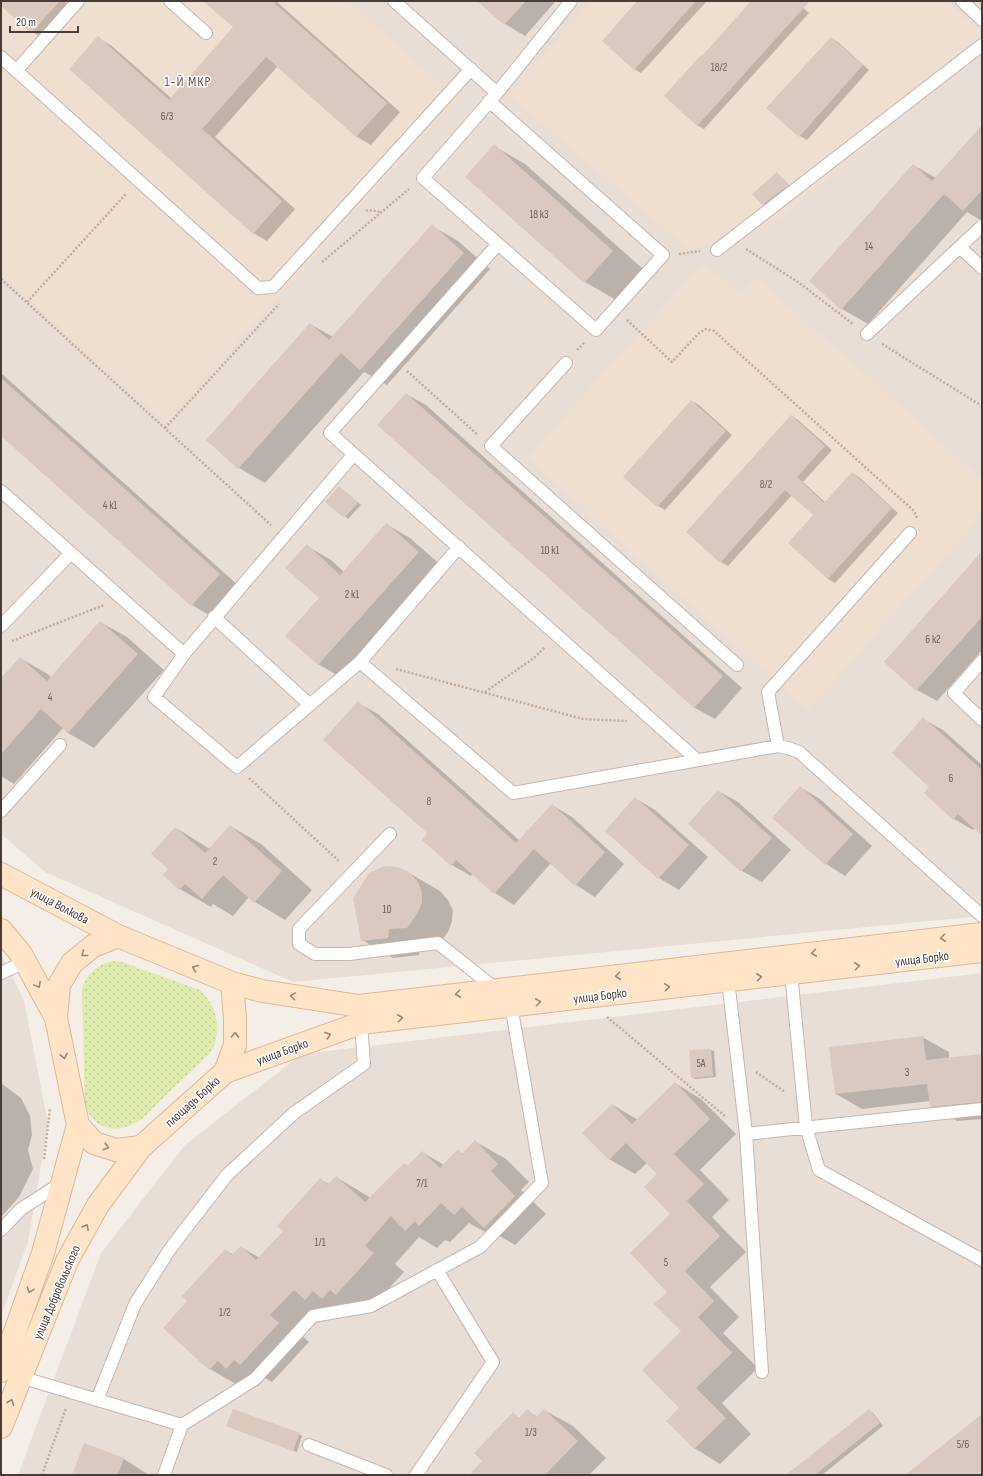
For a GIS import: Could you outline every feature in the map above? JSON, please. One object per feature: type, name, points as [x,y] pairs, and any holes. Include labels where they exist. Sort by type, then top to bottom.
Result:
[{"type":"main road","name":"улица Волкова","points":[[1,874],[118,936]]},
{"type":"main road","points":[[1,930],[21,954],[56,1018]]},
{"type":"main road","name":"улица Борко","points":[[225,1072],[361,1023],[504,998],[982,934]]},
{"type":"main road","points":[[141,1147],[116,1150],[94,1143],[78,1125],[56,1018],[59,985],[72,963],[93,946],[118,936],[232,983]]},
{"type":"main road","name":"улица Борко","points":[[232,983],[262,991],[359,1006],[504,998],[728,980],[982,951]]},
{"type":"main road","name":"площадь Борко","points":[[141,1147],[225,1072],[235,1045],[236,1018],[232,983]]},
{"type":"main road","name":"улица Добровольского","points":[[1,1427],[11,1374],[78,1125]]},
{"type":"main road","name":"улица Добровольского","points":[[11,1374],[67,1261],[98,1205],[141,1147]]},
{"type":"lane","points":[[16,70],[78,1]]},
{"type":"lane","points":[[170,1],[206,34]]},
{"type":"lane","points":[[394,1],[470,69],[493,97],[663,255],[596,330],[423,178],[493,97],[571,1]]},
{"type":"lane","points":[[962,1],[982,20]]},
{"type":"lane","points":[[717,250],[982,45]]},
{"type":"lane","points":[[1,57],[258,288],[273,287],[470,69]]},
{"type":"lane","points":[[867,334],[982,226]]},
{"type":"lane","points":[[498,244],[330,433],[697,760]]},
{"type":"lane","points":[[960,247],[982,268]]},
{"type":"lane","points":[[566,363],[491,446],[736,665]]},
{"type":"lane","points":[[354,454],[184,654],[154,697],[237,767],[364,658],[459,547]]},
{"type":"lane","points":[[1,491],[184,654]]},
{"type":"lane","points":[[778,746],[768,692],[910,533]]},
{"type":"lane","points":[[1,626],[71,553]]},
{"type":"lane","points":[[214,618],[310,705]]},
{"type":"lane","points":[[364,658],[513,793],[778,746],[799,752],[982,916]]},
{"type":"lane","points":[[982,661],[954,693],[982,720]]},
{"type":"lane","points":[[1,811],[60,745]]},
{"type":"lane","points":[[164,1475],[182,1425],[255,1379],[313,1316],[371,1306],[480,1247],[542,1183],[504,998],[438,943],[349,954],[315,954],[299,944],[299,929],[390,834]]},
{"type":"lane","points":[[1,973],[25,962]]},
{"type":"lane","points":[[791,973],[806,1127],[819,1170],[982,1260]]},
{"type":"lane","points":[[728,980],[746,1134],[762,1372]]},
{"type":"lane","points":[[97,1400],[135,1304],[170,1249],[227,1175],[294,1113],[364,1064],[361,1023]]},
{"type":"lane","points":[[746,1134],[982,1109]]},
{"type":"lane","points":[[1,1230],[21,1209],[63,1182]]},
{"type":"lane","points":[[416,1475],[493,1362],[437,1270]]},
{"type":"lane","points":[[11,1374],[182,1425]]},
{"type":"lane","points":[[309,1445],[386,1475]]},
{"type":"path","points":[[316,266],[423,178]]},
{"type":"path","points":[[27,302],[138,180]]},
{"type":"path","points":[[731,239],[798,282],[867,334],[982,406]]},
{"type":"path","points":[[663,255],[717,250]]},
{"type":"path","points":[[1,279],[284,536]]},
{"type":"path","points":[[165,428],[283,300]]},
{"type":"path","points":[[615,309],[672,362],[699,333],[706,329],[714,331],[914,511],[917,519],[915,527],[910,533]]},
{"type":"path","points":[[566,363],[596,330]]},
{"type":"path","points":[[394,360],[491,446]]},
{"type":"path","points":[[6,644],[121,598]]},
{"type":"path","points":[[485,693],[534,658],[557,635]]},
{"type":"path","points":[[364,658],[396,669],[584,718],[655,723]]},
{"type":"path","points":[[237,767],[352,873]]},
{"type":"path","points":[[602,1013],[746,1134]]},
{"type":"path","points":[[737,1060],[804,1104]]},
{"type":"path","points":[[39,1197],[51,1102]]},
{"type":"path","points":[[42,1475],[72,1393]]},
{"type":"shaded area","points":[[1,1],[982,1],[982,916],[293,982],[45,872],[1,834]]},
{"type":"shaded area","points":[[1,1],[347,1],[458,99],[165,421],[1,274]]},
{"type":"shaded area","points":[[592,1],[946,1],[982,34],[982,51],[769,227],[690,250],[509,95]]},
{"type":"shaded area","points":[[703,262],[740,295],[757,278],[982,479],[982,515],[808,710],[528,458]]},
{"type":"shaded area","points":[[1,954],[24,1000],[48,1124],[28,1242],[1,1316]]},
{"type":"shaded area","points":[[982,973],[982,1475],[18,1475],[101,1253],[185,1145],[302,1054]]},
{"type":"green space","points":[[113,961],[122,962],[200,990],[211,1003],[214,1011],[217,1036],[211,1052],[149,1113],[129,1126],[113,1129],[93,1120],[85,1105],[82,989],[86,979],[93,970]]},
{"type":"building","points":[[1,1],[60,1],[31,33],[1,6]]},
{"type":"building","points":[[203,1],[272,1],[387,103],[356,137],[266,57],[202,129],[282,201],[253,234],[69,69],[98,36],[169,100],[233,27]]},
{"type":"building","points":[[477,1],[526,1],[504,25]]},
{"type":"building","points":[[637,1],[696,1],[634,70],[602,41]]},
{"type":"building","points":[[751,1],[810,1],[697,126],[664,96]]},
{"type":"building","points":[[831,37],[863,65],[799,137],[766,108]]},
{"type":"building","points":[[982,125],[982,190],[963,211],[944,194],[841,310],[809,281],[913,164],[932,181]]},
{"type":"building","points":[[494,144],[613,251],[584,283],[465,177]]},
{"type":"building","points":[[777,172],[789,185],[762,205],[752,194]]},
{"type":"building","points":[[432,224],[464,253],[360,370],[341,353],[238,469],[206,440],[310,323],[329,340]]},
{"type":"building","points":[[1,378],[220,574],[191,606],[1,436]]},
{"type":"building","points":[[406,393],[723,676],[694,708],[377,425]]},
{"type":"building","points":[[691,400],[726,431],[657,507],[623,477]]},
{"type":"building","points":[[791,415],[825,446],[797,477],[824,503],[852,472],[892,508],[828,579],[788,543],[813,515],[785,490],[720,563],[686,532]]},
{"type":"building","points":[[339,486],[358,503],[344,518],[325,502]]},
{"type":"building","points":[[386,523],[419,552],[318,665],[285,636],[319,598],[285,568],[307,544],[340,575]]},
{"type":"building","points":[[982,551],[982,617],[916,691],[884,662]]},
{"type":"building","points":[[100,621],[138,654],[68,733],[41,709],[1,754],[1,678],[20,657],[47,681]]},
{"type":"building","points":[[358,701],[516,843],[552,804],[605,852],[575,886],[534,849],[494,894],[456,860],[451,866],[422,840],[427,833],[323,740]]},
{"type":"building","points":[[923,717],[982,770],[982,836],[958,814],[953,820],[924,793],[929,787],[892,753]]},
{"type":"building","points":[[800,786],[853,834],[825,865],[772,818]]},
{"type":"building","points":[[718,790],[772,838],[741,872],[688,824]]},
{"type":"building","points":[[635,797],[689,845],[658,879],[605,831]]},
{"type":"building","points":[[230,825],[282,871],[254,903],[223,875],[202,899],[185,884],[179,890],[163,875],[168,869],[151,854],[175,827],[205,853]]},
{"type":"building","points":[[384,866],[398,867],[409,872],[418,882],[422,892],[422,903],[417,914],[407,928],[389,929],[388,938],[361,941],[353,898],[368,875]]},
{"type":"building","points":[[923,1036],[926,1060],[982,1054],[982,1102],[930,1107],[927,1084],[835,1094],[829,1047]]},
{"type":"building","points":[[711,1049],[713,1076],[691,1078],[689,1050]]},
{"type":"building","points":[[675,1082],[710,1119],[674,1154],[704,1184],[687,1201],[720,1236],[685,1271],[714,1301],[698,1317],[732,1353],[696,1388],[726,1418],[694,1449],[666,1421],[679,1408],[642,1370],[681,1331],[654,1304],[667,1292],[630,1253],[670,1214],[644,1187],[657,1174],[626,1143],[609,1160],[582,1133],[612,1104],[632,1124]]},
{"type":"building","points":[[475,1140],[498,1164],[491,1171],[515,1196],[484,1228],[462,1207],[454,1215],[441,1203],[419,1226],[415,1221],[405,1231],[391,1216],[365,1246],[374,1253],[336,1295],[330,1290],[322,1299],[313,1291],[305,1300],[294,1290],[270,1315],[279,1323],[240,1365],[234,1360],[226,1369],[218,1361],[209,1370],[163,1328],[187,1301],[182,1296],[225,1249],[232,1255],[241,1246],[256,1260],[283,1231],[277,1226],[320,1178],[328,1185],[336,1176],[365,1202],[404,1163],[407,1166],[422,1151],[440,1168],[458,1149],[462,1154]]},
{"type":"building","points":[[233,1409],[300,1433],[293,1451],[226,1426]]},
{"type":"building","points":[[527,1409],[536,1417],[544,1409],[578,1441],[545,1475],[469,1475],[482,1461],[474,1453],[513,1412],[519,1418]]},
{"type":"building","points":[[869,1409],[880,1423],[815,1475],[786,1475]]},
{"type":"building","points":[[982,1414],[982,1475],[905,1475]]},
{"type":"building","points":[[84,1443],[124,1458],[118,1475],[72,1475]]},
{"type":"district","name":"1-Й МКР","points":[[188,81]]}]
